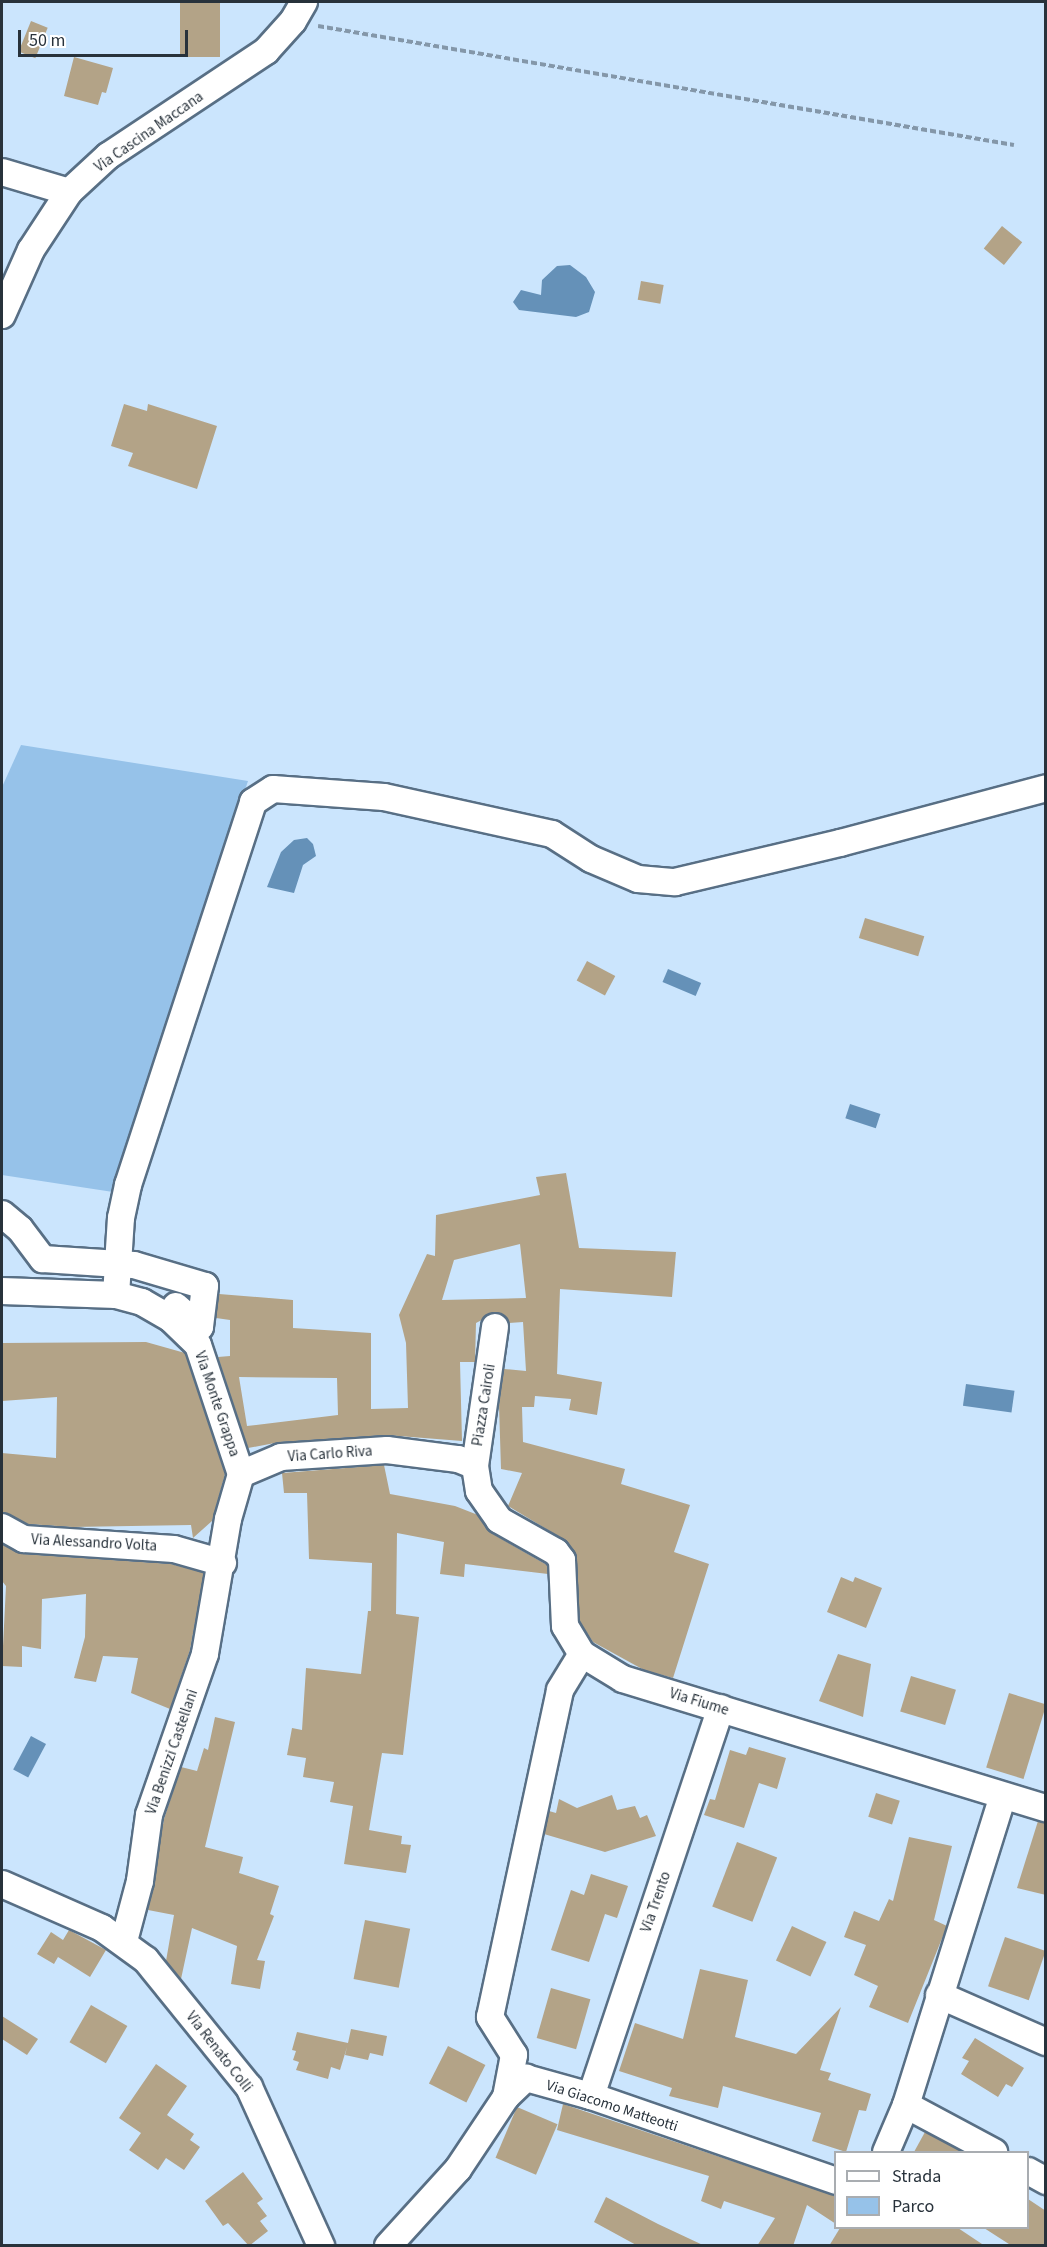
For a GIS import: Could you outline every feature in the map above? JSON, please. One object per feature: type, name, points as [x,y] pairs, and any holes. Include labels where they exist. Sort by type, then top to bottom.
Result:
[{"type":"street","name":"Via Cascina Maccana","points":[[2,315],[31,250],[69,192],[108,156],[266,51],[299,11]]},
{"type":"street","points":[[2,172],[69,192]]},
{"type":"street","points":[[117,1281],[121,1218],[128,1185],[253,802],[273,789],[384,797],[552,834],[591,858],[638,879],[675,882],[840,843],[1046,788]]},
{"type":"street","points":[[2,1214],[20,1229],[43,1259],[117,1281]]},
{"type":"street","points":[[2,1279],[117,1281]]},
{"type":"street","name":"Via Monte Grappa","points":[[2,1291],[117,1281],[142,1302],[171,1319],[198,1346],[240,1474],[228,1519],[223,1563]]},
{"type":"street","name":"Piazza Cairoli","points":[[387,1450],[458,1459],[475,1466],[495,1327]]},
{"type":"street","name":"Via Carlo Riva","points":[[240,1474],[281,1457],[387,1450]]},
{"type":"street","name":"Via Fiume","points":[[475,1466],[479,1491],[490,1512],[556,1552],[562,1560],[565,1626],[582,1654],[623,1679],[1046,1808]]},
{"type":"street","name":"Via Alessandro Volta","points":[[2,1527],[24,1539],[174,1549],[223,1563]]},
{"type":"street","name":"Via Benizzi Castellani","points":[[124,1941],[140,1881],[149,1815],[205,1654],[223,1563]]},
{"type":"street","points":[[506,2097],[514,2055],[490,2017],[560,1690],[582,1654]]},
{"type":"street","name":"Via Trento","points":[[591,2096],[722,1708]]},
{"type":"street","points":[[886,2151],[906,2105],[1003,1796]]},
{"type":"street","name":"Via Renato Colli","points":[[2,1884],[124,1941],[146,1960],[249,2086],[321,2246]]},
{"type":"street","points":[[939,1995],[1046,2042]]},
{"type":"street","name":"Via Giacomo Matteotti","points":[[388,2246],[458,2169],[506,2097],[526,2078],[591,2096],[834,2180]]},
{"type":"street","points":[[906,2105],[992,2151]]},
{"type":"street","points":[[1029,2172],[1046,2181]]},
{"type":"path","points":[[299,11],[1014,145]]},
{"type":"green space","points":[[21,745],[248,781],[113,1192],[2,1175],[2,787]]},
{"type":"shaded area","points":[[570,265],[586,277],[595,292],[589,312],[576,317],[519,310],[513,302],[521,290],[541,295],[542,280],[557,266]]},
{"type":"shaded area","points":[[307,838],[313,844],[316,856],[303,865],[294,893],[267,887],[281,852],[294,840]]},
{"type":"shaded area","points":[[668,969],[701,983],[696,996],[663,982]]},
{"type":"shaded area","points":[[850,1104],[880,1114],[876,1128],[845,1118]]},
{"type":"shaded area","points":[[966,1384],[1015,1391],[1011,1413],[963,1406]]},
{"type":"shaded area","points":[[31,1736],[46,1744],[28,1778],[13,1770]]},
{"type":"building","points":[[180,2],[220,2],[220,57],[180,57]]},
{"type":"building","points":[[31,21],[48,28],[35,58],[19,52]]},
{"type":"building","points":[[74,57],[113,68],[106,93],[102,92],[98,105],[64,96]]},
{"type":"building","points":[[1002,226],[1022,242],[1004,265],[984,249]]},
{"type":"building","points":[[641,281],[664,285],[660,304],[638,300]]},
{"type":"building","points":[[124,404],[147,411],[148,404],[217,426],[197,489],[128,466],[133,453],[111,446]]},
{"type":"building","points":[[865,918],[924,936],[918,956],[859,938]]},
{"type":"building","points":[[587,961],[615,976],[605,995],[577,980]]},
{"type":"building","points":[[566,1173],[579,1248],[676,1252],[672,1297],[560,1289],[557,1374],[602,1382],[597,1415],[569,1410],[571,1399],[535,1396],[534,1407],[522,1407],[523,1442],[625,1469],[621,1484],[690,1505],[674,1552],[709,1564],[673,1678],[644,1670],[593,1642],[580,1622],[574,1551],[563,1539],[508,1506],[522,1473],[501,1469],[499,1405],[504,1369],[526,1371],[523,1322],[509,1323],[497,1312],[476,1323],[475,1362],[460,1362],[462,1441],[386,1435],[280,1442],[248,1448],[218,1357],[230,1356],[230,1320],[216,1318],[219,1294],[293,1300],[293,1328],[371,1333],[371,1409],[408,1408],[406,1343],[399,1315],[427,1254],[435,1256],[436,1215],[540,1195],[536,1177]],"holes":[[[520,1244],[526,1298],[442,1300],[454,1260]],[[239,1377],[337,1378],[338,1415],[247,1426]]]},
{"type":"building","points":[[146,1342],[185,1353],[225,1474],[212,1521],[193,1538],[191,1525],[72,1527],[28,1524],[2,1512],[2,1453],[56,1458],[57,1397],[2,1401],[2,1343]]},
{"type":"building","points":[[384,1465],[390,1494],[455,1506],[478,1515],[491,1533],[547,1565],[548,1574],[465,1564],[464,1577],[440,1574],[444,1542],[397,1533],[396,1614],[419,1617],[403,1755],[382,1753],[369,1830],[402,1836],[401,1844],[411,1845],[406,1873],[344,1864],[353,1806],[330,1802],[334,1782],[303,1777],[306,1758],[287,1755],[292,1728],[302,1730],[306,1668],[361,1674],[368,1611],[371,1611],[372,1563],[309,1559],[307,1493],[284,1493],[282,1473]]},
{"type":"building","points":[[2,1544],[23,1554],[171,1564],[204,1573],[190,1650],[170,1709],[131,1693],[138,1658],[103,1656],[96,1682],[74,1678],[85,1637],[86,1594],[42,1599],[41,1649],[22,1646],[22,1667],[2,1666],[6,1586],[2,1581]]},
{"type":"building","points":[[841,1577],[853,1582],[855,1577],[882,1588],[866,1628],[827,1612]]},
{"type":"building","points":[[838,1654],[871,1664],[863,1717],[819,1701]]},
{"type":"building","points":[[911,1676],[956,1690],[945,1725],[900,1711]]},
{"type":"building","points":[[1009,1693],[1046,1704],[1023,1779],[986,1768]]},
{"type":"building","points":[[215,1717],[235,1722],[205,1847],[243,1857],[239,1873],[279,1886],[270,1914],[274,1916],[257,1960],[265,1961],[260,1989],[231,1984],[237,1946],[192,1928],[181,1979],[166,1961],[174,1915],[148,1910],[164,1819],[181,1767],[197,1771],[204,1748],[208,1750]]},
{"type":"building","points":[[749,1747],[786,1758],[777,1789],[759,1783],[744,1828],[704,1815],[710,1799],[715,1800],[730,1750],[746,1755]]},
{"type":"building","points":[[876,1793],[900,1801],[892,1825],[868,1817]]},
{"type":"building","points":[[612,1795],[617,1810],[635,1806],[640,1818],[647,1815],[656,1836],[605,1852],[544,1834],[549,1811],[556,1813],[559,1799],[577,1808]]},
{"type":"building","points":[[1038,1821],[1046,1823],[1046,1895],[1017,1888]]},
{"type":"building","points":[[909,1837],[952,1846],[934,1920],[947,1926],[908,2023],[869,2007],[878,1986],[854,1975],[866,1945],[844,1937],[854,1911],[879,1921],[889,1899],[893,1901]]},
{"type":"building","points":[[737,1842],[777,1857],[752,1922],[712,1906]]},
{"type":"building","points":[[591,1874],[628,1886],[617,1918],[605,1914],[589,1962],[551,1950],[571,1890],[584,1895]]},
{"type":"building","points":[[365,1920],[410,1929],[399,1988],[354,1979]]},
{"type":"building","points":[[792,1926],[826,1942],[810,1976],[776,1960]]},
{"type":"building","points":[[69,1930],[106,1950],[90,1977],[58,1957],[54,1964],[37,1954],[51,1932],[63,1940]]},
{"type":"building","points":[[1005,1937],[1046,1951],[1029,2000],[988,1986]]},
{"type":"building","points":[[700,1969],[748,1980],[735,2037],[796,2054],[841,2007],[820,2070],[831,2073],[828,2080],[871,2094],[866,2111],[859,2110],[846,2151],[812,2141],[821,2113],[723,2086],[718,2108],[669,2096],[672,2088],[619,2071],[635,2023],[683,2039]]},
{"type":"building","points":[[551,1988],[590,1999],[576,2049],[537,2038]]},
{"type":"building","points":[[91,2005],[127,2026],[106,2063],[70,2042]]},
{"type":"building","points":[[2,2016],[38,2039],[27,2055],[2,2039]]},
{"type":"building","points":[[351,2029],[387,2036],[383,2056],[370,2053],[368,2060],[345,2055],[347,2047],[340,2070],[331,2067],[328,2079],[296,2070],[299,2062],[293,2060],[296,2051],[292,2050],[297,2032],[348,2043]]},
{"type":"building","points":[[975,2038],[1024,2068],[1012,2087],[1006,2084],[998,2097],[961,2074],[969,2061],[962,2058]]},
{"type":"building","points":[[448,2046],[485,2065],[466,2102],[429,2083]]},
{"type":"building","points":[[156,2064],[187,2086],[167,2115],[194,2134],[190,2140],[200,2147],[184,2170],[166,2158],[158,2170],[129,2150],[141,2133],[119,2118]]},
{"type":"building","points":[[563,2104],[834,2195],[834,2223],[807,2205],[793,2246],[757,2246],[775,2218],[724,2201],[721,2209],[701,2201],[709,2176],[557,2130]]},
{"type":"building","points":[[517,2107],[558,2124],[536,2175],[496,2158]]},
{"type":"building","points":[[925,2132],[961,2151],[915,2151]]},
{"type":"building","points":[[243,2172],[263,2199],[257,2203],[267,2216],[260,2221],[268,2231],[249,2246],[228,2223],[223,2226],[205,2201]]},
{"type":"building","points":[[606,2197],[705,2246],[638,2246],[594,2222]]},
{"type":"building","points":[[1029,2200],[1046,2211],[1046,2246],[1012,2246],[986,2229],[1029,2229]]},
{"type":"building","points":[[839,2229],[960,2229],[985,2246],[829,2246]]}]
